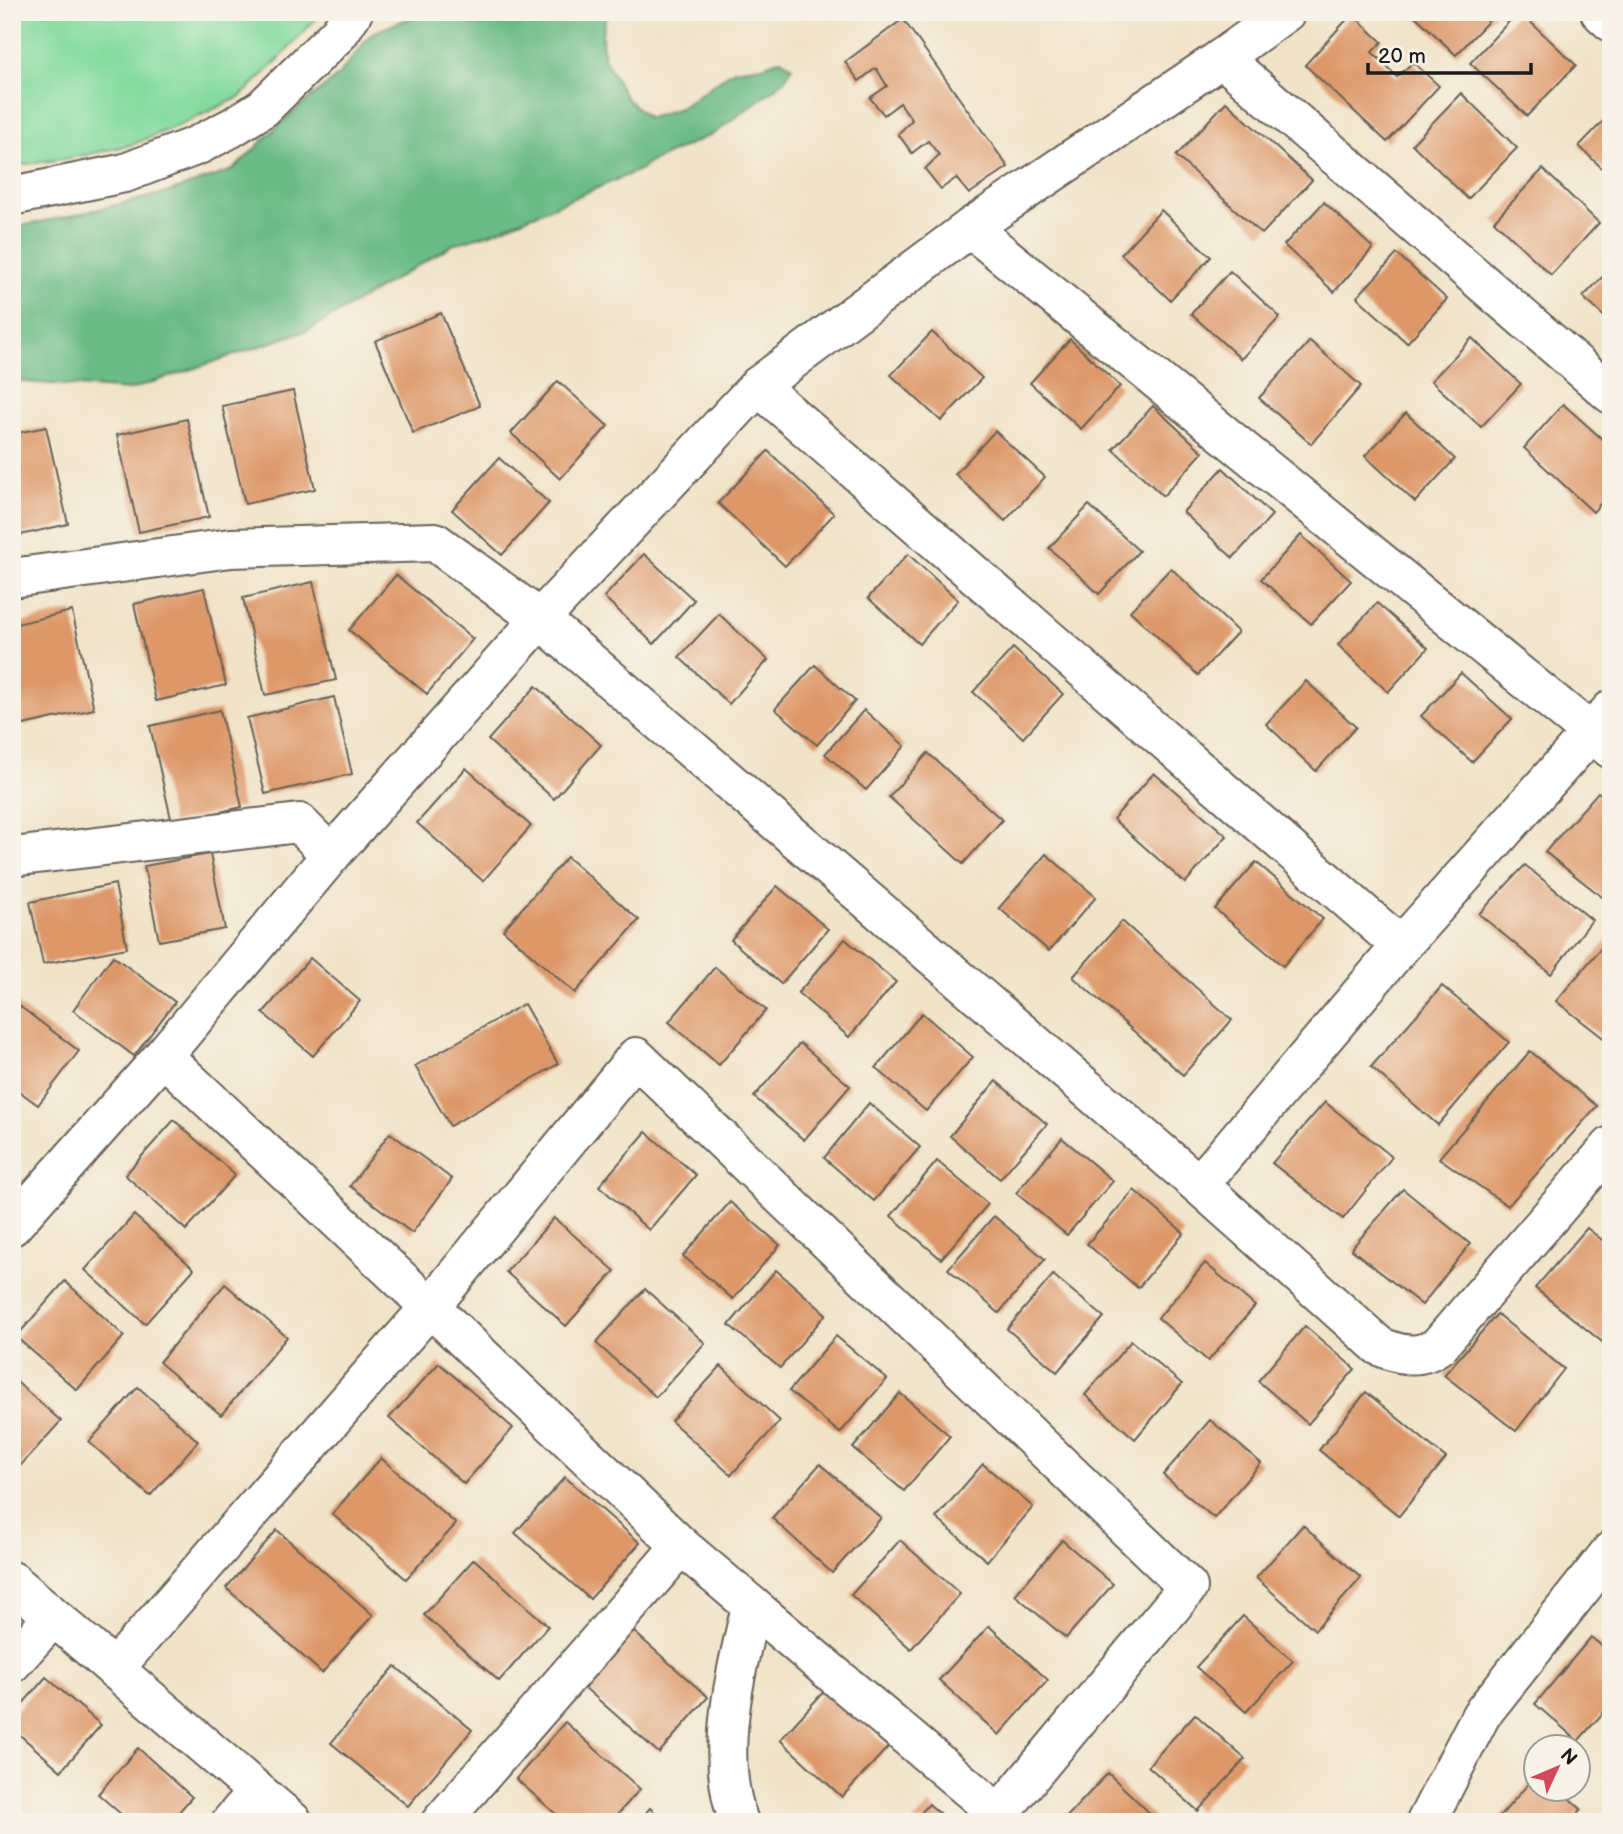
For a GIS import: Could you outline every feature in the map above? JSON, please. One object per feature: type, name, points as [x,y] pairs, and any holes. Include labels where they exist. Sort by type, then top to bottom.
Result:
[{"type":"street","points":[[12,195],[125,173],[198,145],[231,128],[263,108],[339,33],[352,12]]},
{"type":"street","points":[[19,1203],[163,1056],[331,855],[540,619],[758,386],[970,228],[1286,12]]},
{"type":"street","points":[[1600,12],[1611,22]]},
{"type":"street","points":[[1222,58],[1611,394]]},
{"type":"street","points":[[970,228],[1605,731],[1401,946],[1199,1185]]},
{"type":"street","points":[[758,386],[1401,946]]},
{"type":"street","points":[[12,578],[231,548],[435,542],[540,619],[1199,1185],[1379,1346],[1414,1355],[1430,1352],[1439,1345],[1611,1146]]},
{"type":"street","points":[[12,858],[299,823],[331,855]]},
{"type":"street","points":[[114,1669],[430,1307],[636,1057],[1188,1587],[999,1814],[681,1546],[430,1307],[163,1056]]},
{"type":"street","points":[[441,1822],[681,1546]]},
{"type":"street","points":[[1426,1822],[1481,1715],[1611,1551]]},
{"type":"street","points":[[12,1581],[293,1822]]},
{"type":"street","points":[[739,1822],[733,1807],[726,1762],[734,1685],[751,1606]]},
{"type":"street","points":[[12,1663],[52,1617]]},
{"type":"street","points":[[231,1822],[257,1792]]},
{"type":"green space","points":[[12,12],[322,12],[240,97],[131,145],[70,158],[12,166]]},
{"type":"green space","points":[[431,12],[607,12],[602,34],[603,56],[626,98],[648,118],[680,108],[734,70],[763,66],[781,59],[792,67],[784,81],[715,133],[644,165],[644,168],[491,233],[454,244],[311,329],[130,390],[12,381],[12,228],[166,193],[233,170],[286,118],[338,76],[372,33]]},
{"type":"building","points":[[1411,12],[1497,12],[1456,55]]},
{"type":"building","points":[[1518,12],[1576,65],[1527,116],[1470,63]]},
{"type":"building","points":[[1352,14],[1382,42],[1372,52],[1397,77],[1413,62],[1439,86],[1387,142],[1305,65]]},
{"type":"building","points":[[903,19],[1008,167],[969,194],[956,178],[941,189],[925,169],[939,155],[928,141],[912,153],[898,134],[912,120],[900,103],[884,115],[870,98],[887,86],[876,68],[859,81],[845,62]]},
{"type":"building","points":[[1461,93],[1517,148],[1468,199],[1412,144]]},
{"type":"building","points":[[1226,102],[1312,180],[1262,234],[1176,156]]},
{"type":"building","points":[[1611,113],[1611,177],[1579,146]]},
{"type":"building","points":[[1543,169],[1599,223],[1551,275],[1494,221]]},
{"type":"building","points":[[1324,202],[1373,248],[1334,292],[1284,245]]},
{"type":"building","points":[[1161,210],[1211,257],[1170,300],[1121,254]]},
{"type":"building","points":[[1397,254],[1447,299],[1407,343],[1357,297]]},
{"type":"building","points":[[1611,268],[1611,323],[1583,297]]},
{"type":"building","points":[[1230,271],[1280,317],[1241,359],[1191,314]]},
{"type":"building","points":[[441,313],[480,406],[413,433],[375,341]]},
{"type":"building","points":[[932,332],[982,378],[941,421],[891,375]]},
{"type":"building","points":[[1472,338],[1521,384],[1481,427],[1431,381]]},
{"type":"building","points":[[1070,339],[1120,386],[1081,429],[1030,383]]},
{"type":"building","points":[[1310,341],[1361,386],[1311,444],[1259,398]]},
{"type":"building","points":[[558,381],[608,426],[560,479],[511,433]]},
{"type":"building","points":[[293,391],[315,489],[245,504],[222,406]]},
{"type":"building","points":[[1563,404],[1611,447],[1611,492],[1593,512],[1524,448]]},
{"type":"building","points":[[1153,406],[1203,452],[1163,496],[1113,449]]},
{"type":"building","points":[[1406,413],[1455,459],[1415,502],[1365,456]]},
{"type":"building","points":[[187,419],[209,517],[139,532],[117,435]]},
{"type":"building","points":[[46,427],[68,524],[12,537],[12,434]]},
{"type":"building","points":[[995,431],[1045,477],[1005,521],[955,474]]},
{"type":"building","points":[[768,451],[834,514],[785,566],[718,503]]},
{"type":"building","points":[[499,458],[549,503],[502,555],[452,510]]},
{"type":"building","points":[[1223,468],[1272,515],[1233,558],[1183,512]]},
{"type":"building","points":[[1089,505],[1139,551],[1099,594],[1049,548]]},
{"type":"building","points":[[1301,535],[1351,581],[1311,624],[1261,579]]},
{"type":"building","points":[[644,554],[694,600],[654,644],[604,597]]},
{"type":"building","points":[[908,554],[958,600],[919,644],[868,598]]},
{"type":"building","points":[[1171,568],[1238,632],[1198,675],[1130,611]]},
{"type":"building","points":[[396,575],[473,639],[427,694],[349,630]]},
{"type":"building","points":[[313,582],[336,680],[265,695],[243,598]]},
{"type":"building","points":[[204,588],[226,685],[156,701],[134,604]]},
{"type":"building","points":[[1377,603],[1428,648],[1388,692],[1338,645]]},
{"type":"building","points":[[72,611],[94,709],[23,725],[12,677],[12,625]]},
{"type":"building","points":[[719,614],[768,660],[729,704],[679,657]]},
{"type":"building","points":[[1013,648],[1063,694],[1023,738],[973,692]]},
{"type":"building","points":[[815,665],[855,701],[817,745],[775,709]]},
{"type":"building","points":[[1461,673],[1512,719],[1472,762],[1421,716]]},
{"type":"building","points":[[1306,681],[1356,727],[1316,771],[1266,724]]},
{"type":"building","points":[[536,686],[601,745],[554,799],[488,740]]},
{"type":"building","points":[[334,697],[352,774],[265,794],[247,718]]},
{"type":"building","points":[[220,710],[242,807],[172,823],[150,726]]},
{"type":"building","points":[[864,710],[905,746],[866,790],[825,754]]},
{"type":"building","points":[[928,753],[1002,820],[963,864],[889,797]]},
{"type":"building","points":[[466,768],[531,826],[483,881],[417,823]]},
{"type":"building","points":[[1154,773],[1227,836],[1185,883],[1113,819]]},
{"type":"building","points":[[1598,792],[1611,802],[1611,904],[1545,852]]},
{"type":"building","points":[[210,854],[225,929],[159,941],[144,866]]},
{"type":"building","points":[[1046,854],[1096,897],[1049,951],[999,908]]},
{"type":"building","points":[[567,857],[639,920],[575,993],[503,930]]},
{"type":"building","points":[[1256,862],[1323,919],[1283,966],[1215,909]]},
{"type":"building","points":[[1525,865],[1592,920],[1551,974],[1479,914]]},
{"type":"building","points":[[115,884],[127,948],[43,964],[30,902]]},
{"type":"building","points":[[777,886],[828,929],[781,984],[731,940]]},
{"type":"building","points":[[1122,921],[1232,1020],[1183,1075],[1073,977]]},
{"type":"building","points":[[845,939],[896,982],[849,1037],[798,993]]},
{"type":"building","points":[[1608,940],[1611,943],[1611,1044],[1556,1001]]},
{"type":"building","points":[[113,956],[175,1002],[134,1056],[73,1010]]},
{"type":"building","points":[[310,958],[360,1001],[313,1056],[263,1013]]},
{"type":"building","points":[[715,967],[766,1010],[719,1065],[669,1022]]},
{"type":"building","points":[[1442,986],[1509,1042],[1438,1125],[1371,1067]]},
{"type":"building","points":[[524,1004],[558,1064],[450,1126],[415,1066]]},
{"type":"building","points":[[18,1005],[79,1051],[38,1105],[12,1086],[12,1012]]},
{"type":"building","points":[[922,1013],[973,1057],[926,1111],[876,1068]]},
{"type":"building","points":[[800,1043],[850,1086],[804,1140],[754,1097]]},
{"type":"building","points":[[1530,1051],[1597,1106],[1508,1206],[1439,1158]]},
{"type":"building","points":[[996,1081],[1047,1124],[1000,1179],[950,1136]]},
{"type":"building","points":[[1325,1102],[1392,1157],[1343,1219],[1272,1163]]},
{"type":"building","points":[[869,1103],[920,1147],[874,1201],[824,1158]]},
{"type":"building","points":[[174,1120],[235,1175],[186,1230],[125,1175]]},
{"type":"building","points":[[646,1132],[696,1175],[649,1230],[599,1186]]},
{"type":"building","points":[[390,1133],[452,1179],[412,1233],[350,1186]]},
{"type":"building","points":[[1062,1138],[1113,1181],[1067,1235],[1016,1193]]},
{"type":"building","points":[[937,1161],[988,1204],[941,1259],[891,1216]]},
{"type":"building","points":[[1403,1189],[1470,1244],[1422,1305],[1351,1249]]},
{"type":"building","points":[[1134,1190],[1184,1233],[1138,1288],[1087,1244]]},
{"type":"building","points":[[730,1202],[780,1245],[733,1299],[683,1256]]},
{"type":"building","points":[[134,1215],[194,1269],[145,1324],[85,1270]]},
{"type":"building","points":[[994,1216],[1045,1259],[999,1313],[948,1269]]},
{"type":"building","points":[[554,1218],[615,1271],[566,1326],[506,1272]]},
{"type":"building","points":[[1587,1228],[1611,1247],[1611,1338],[1606,1345],[1535,1288]]},
{"type":"building","points":[[1205,1263],[1255,1306],[1208,1361],[1158,1318]]},
{"type":"building","points":[[776,1270],[826,1314],[780,1368],[729,1325]]},
{"type":"building","points":[[1053,1275],[1104,1317],[1057,1372],[1007,1329]]},
{"type":"building","points":[[65,1281],[124,1336],[77,1390],[16,1337]]},
{"type":"building","points":[[225,1284],[287,1337],[221,1415],[159,1362]]},
{"type":"building","points":[[645,1289],[705,1343],[656,1397],[596,1343]]},
{"type":"building","points":[[1497,1314],[1564,1369],[1516,1431],[1444,1375]]},
{"type":"building","points":[[1305,1326],[1355,1369],[1308,1424],[1258,1381]]},
{"type":"building","points":[[836,1336],[887,1379],[840,1433],[789,1391]]},
{"type":"building","points":[[1131,1341],[1182,1384],[1135,1439],[1085,1395]]},
{"type":"building","points":[[439,1363],[513,1428],[464,1484],[389,1418]]},
{"type":"building","points":[[721,1366],[780,1421],[731,1475],[671,1421]]},
{"type":"building","points":[[12,1378],[61,1421],[12,1475]]},
{"type":"building","points":[[138,1387],[198,1441],[150,1496],[89,1442]]},
{"type":"building","points":[[1366,1392],[1446,1458],[1399,1516],[1319,1450]]},
{"type":"building","points":[[900,1393],[950,1436],[904,1491],[853,1448]]},
{"type":"building","points":[[1210,1420],[1261,1463],[1214,1518],[1163,1475]]},
{"type":"building","points":[[381,1458],[456,1524],[406,1579],[332,1514]]},
{"type":"building","points":[[820,1464],[881,1518],[832,1573],[772,1518]]},
{"type":"building","points":[[983,1464],[1033,1507],[987,1561],[936,1518]]},
{"type":"building","points":[[565,1477],[640,1543],[590,1599],[515,1533]]},
{"type":"building","points":[[1303,1525],[1361,1578],[1315,1630],[1256,1578]]},
{"type":"building","points":[[277,1530],[373,1615],[322,1673],[226,1588]]},
{"type":"building","points":[[900,1540],[960,1594],[911,1649],[851,1595]]},
{"type":"building","points":[[1062,1540],[1113,1584],[1066,1638],[1015,1595]]},
{"type":"building","points":[[474,1559],[548,1626],[499,1681],[424,1615]]},
{"type":"building","points":[[1243,1616],[1293,1661],[1246,1712],[1196,1667]]},
{"type":"building","points":[[989,1626],[1048,1680],[999,1735],[939,1680]]},
{"type":"building","points":[[633,1631],[708,1697],[659,1753],[584,1687]]},
{"type":"building","points":[[1591,1637],[1611,1654],[1611,1704],[1586,1732],[1568,1732],[1535,1704]]},
{"type":"building","points":[[395,1666],[472,1730],[408,1806],[331,1743]]},
{"type":"building","points":[[46,1677],[101,1725],[61,1771],[12,1728],[12,1716]]},
{"type":"building","points":[[826,1689],[888,1747],[842,1797],[780,1740]]},
{"type":"building","points":[[1195,1714],[1245,1759],[1198,1811],[1148,1766]]},
{"type":"building","points":[[565,1722],[640,1789],[611,1822],[565,1822],[516,1779]]},
{"type":"building","points":[[138,1748],[192,1797],[170,1822],[130,1822],[98,1794]]},
{"type":"building","points":[[1108,1773],[1159,1822],[1062,1822]]},
{"type":"building","points":[[1522,1791],[1522,1802],[1573,1802],[1581,1809],[1571,1822],[1495,1822]]},
{"type":"building","points":[[929,1804],[949,1822],[913,1822]]},
{"type":"building","points":[[650,1808],[665,1822],[638,1822]]}]
